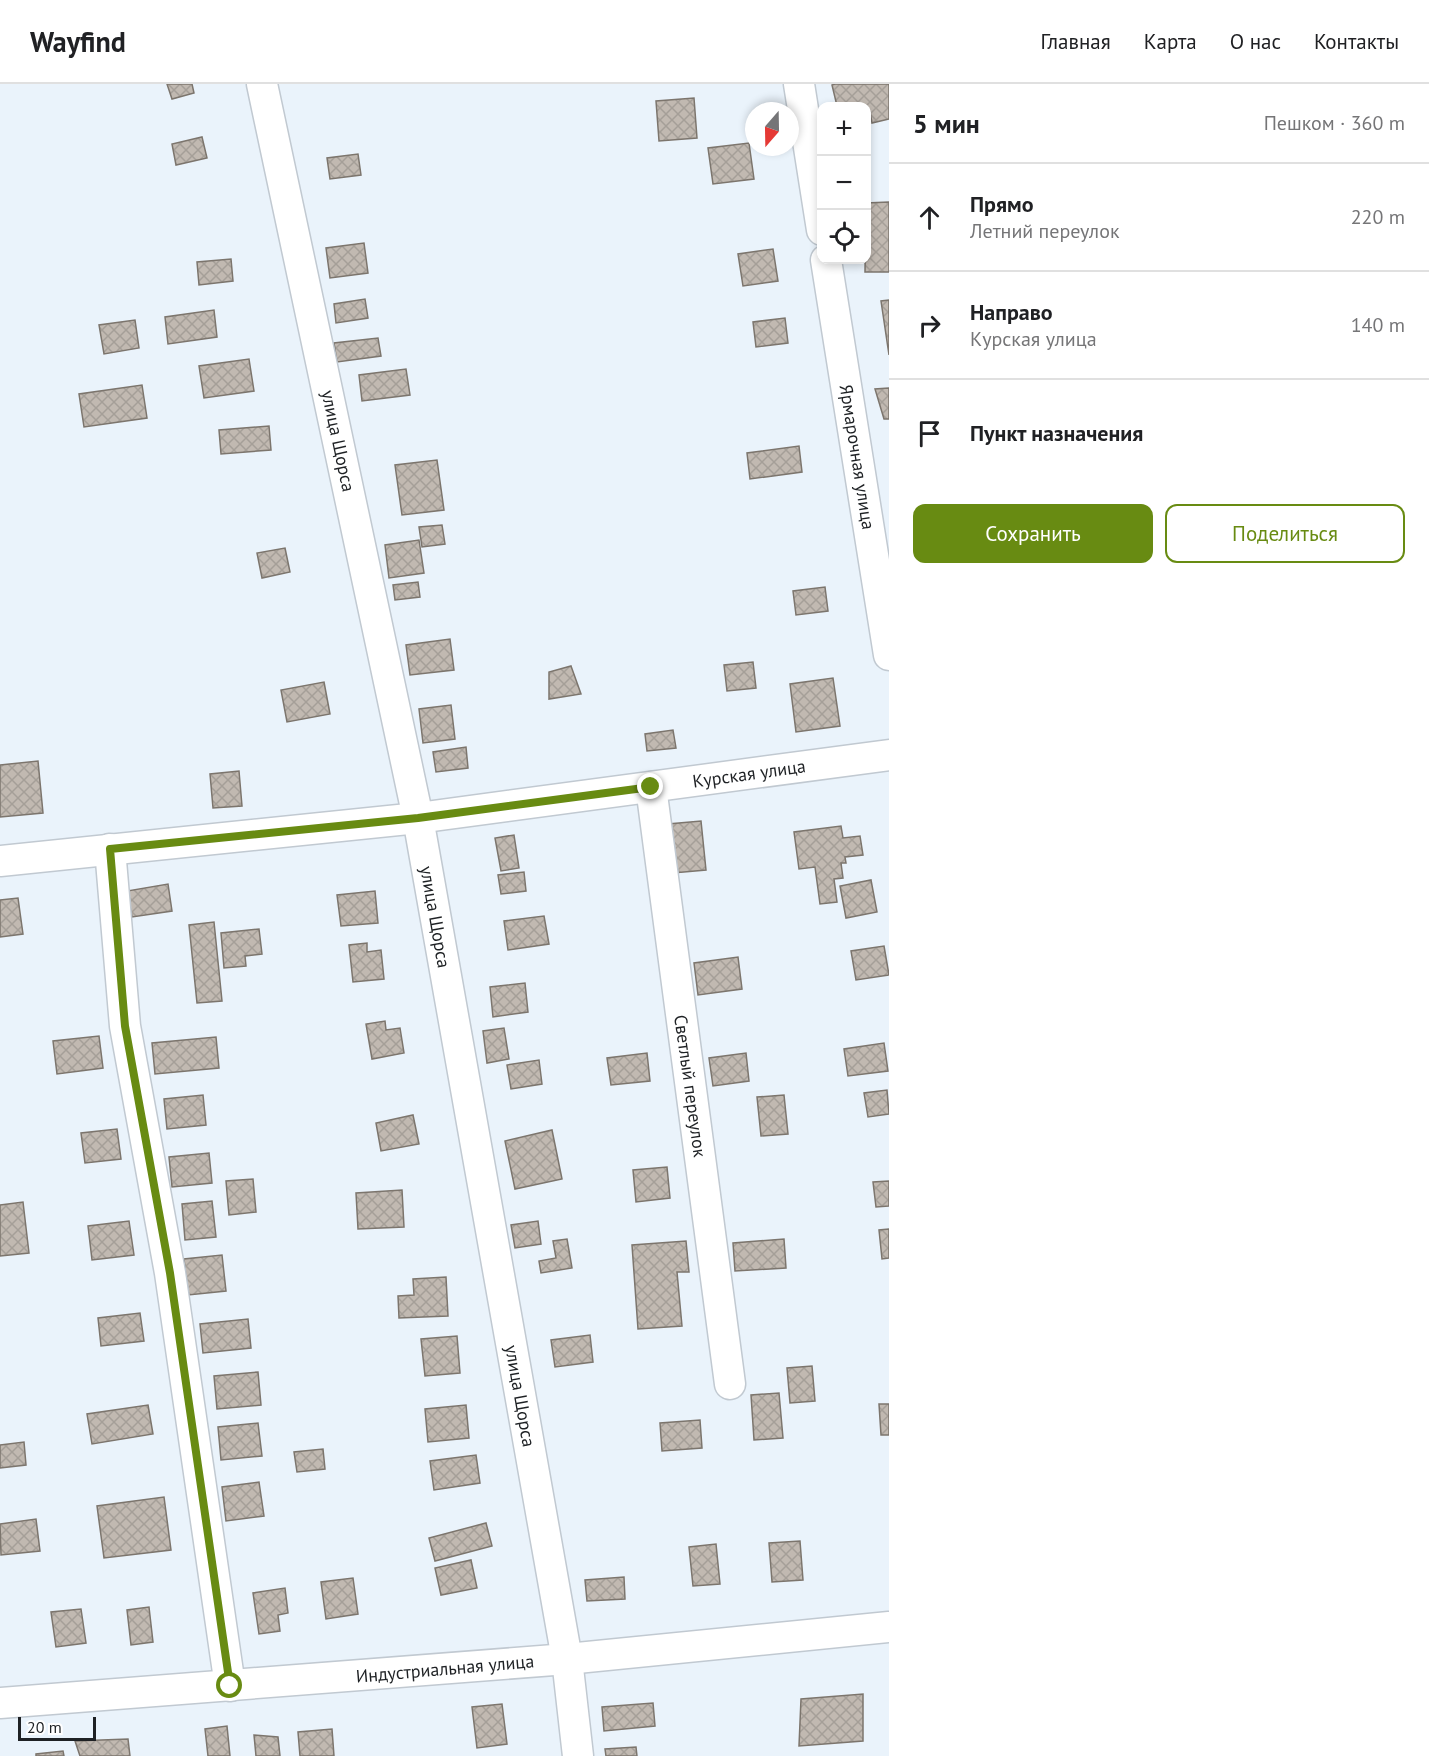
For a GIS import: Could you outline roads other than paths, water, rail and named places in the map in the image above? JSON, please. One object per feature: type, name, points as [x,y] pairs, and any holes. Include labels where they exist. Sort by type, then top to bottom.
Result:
[{"type":"street","name":"улица Щорса","points":[[262,84],[418,818],[567,1659],[578,1756]]},
{"type":"street","points":[[799,84],[819,210]]},
{"type":"street","name":"Ярмарочная улица","points":[[827,264],[889,655]]},
{"type":"street","name":"Курская улица","points":[[0,861],[418,818],[889,755]]},
{"type":"street","name":"Светлый переулок","points":[[651,787],[729,1384]]},
{"type":"street","points":[[110,849],[125,1026],[170,1273],[230,1686]]},
{"type":"street","name":"Индустриальная улица","points":[[0,1703],[567,1659],[889,1627]]}]
